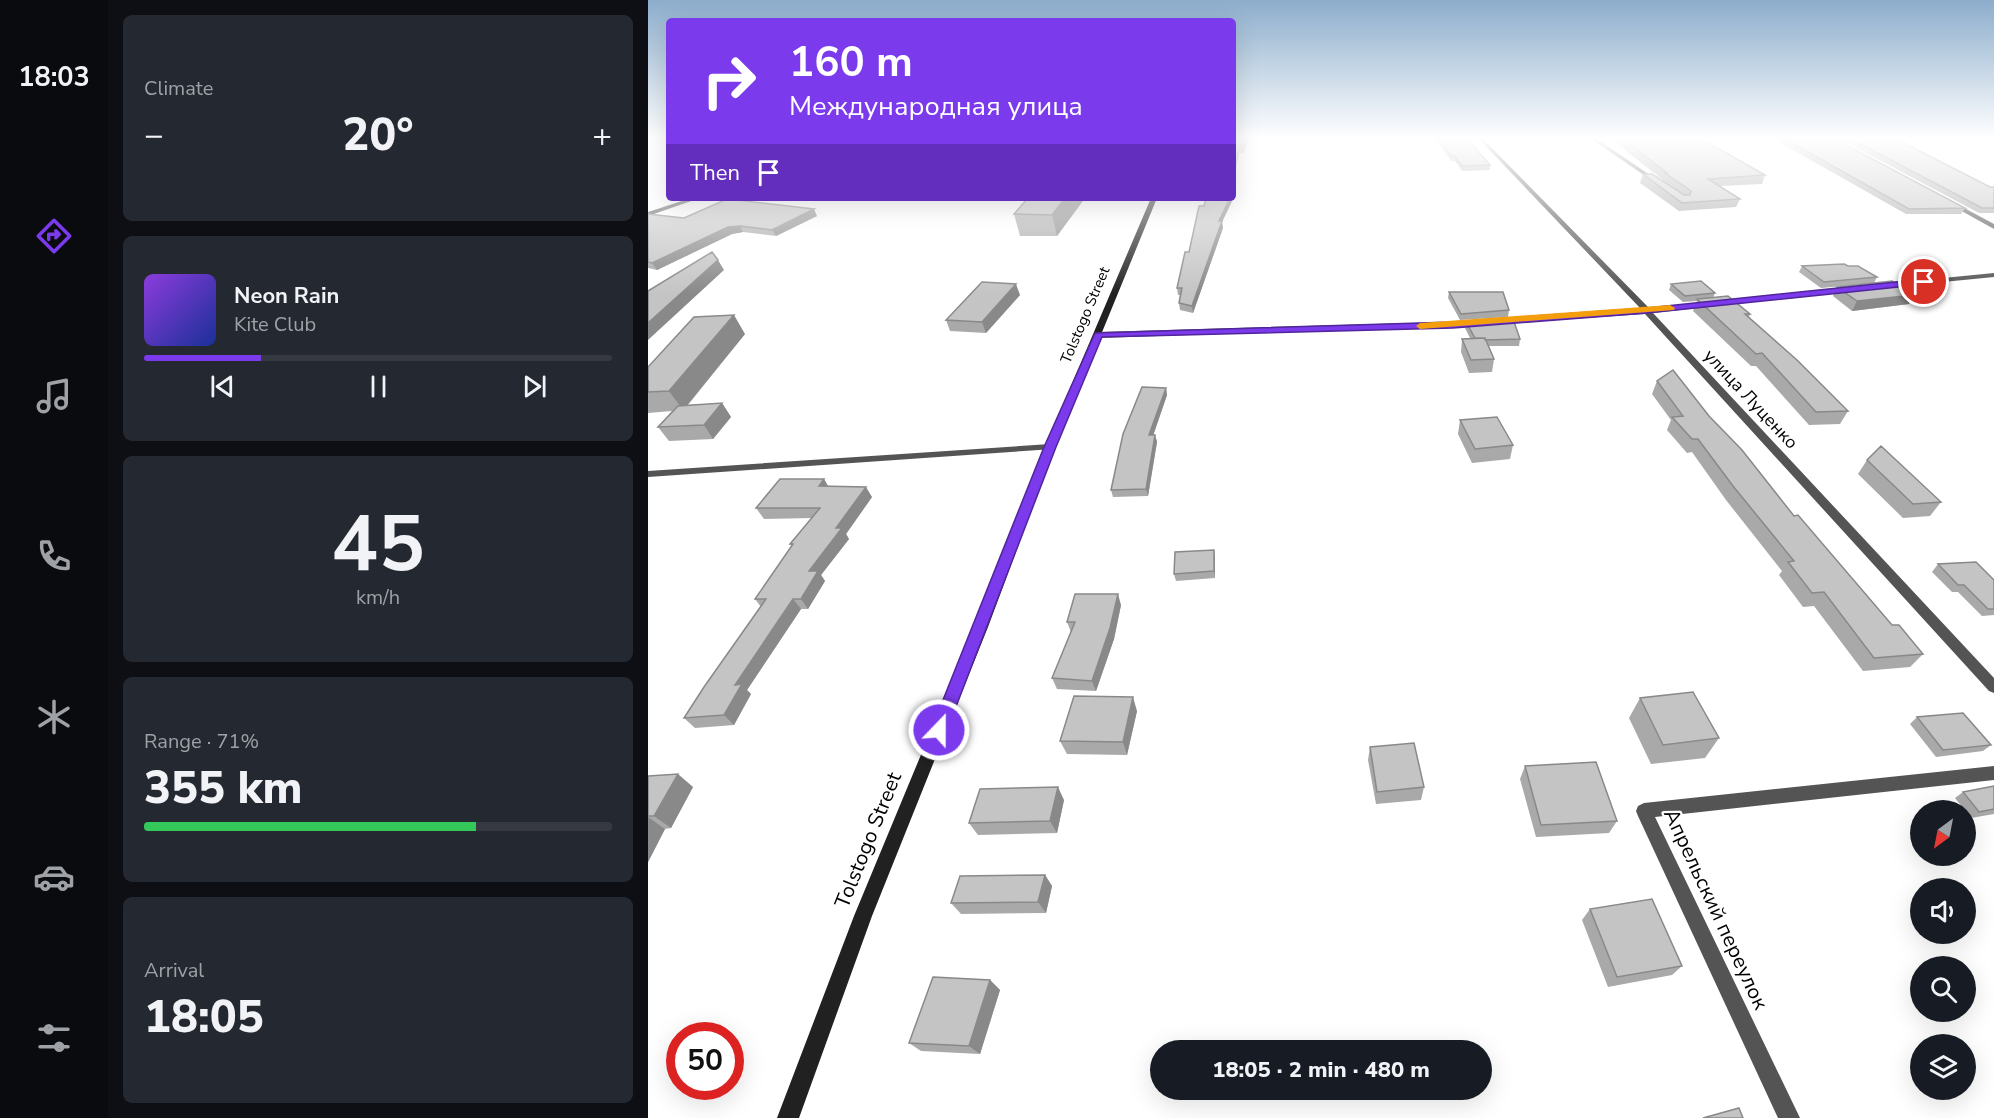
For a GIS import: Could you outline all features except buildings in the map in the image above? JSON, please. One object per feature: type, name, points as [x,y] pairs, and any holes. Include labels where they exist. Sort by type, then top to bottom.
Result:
[{"type":"main road","name":"Tolstogo Street","points":[[789,1118],[863,916],[981,627],[1050,447],[1153,201]]},
{"type":"street","name":"улица Луценко","points":[[1531,190],[1647,310],[1994,687]]},
{"type":"street","points":[[1943,199],[1994,227]]},
{"type":"street","points":[[648,214],[688,201]]},
{"type":"street","points":[[1876,286],[1994,275]]},
{"type":"street","points":[[1098,335],[1453,325],[1647,310],[1853,289]]},
{"type":"street","points":[[648,474],[1050,447]]},
{"type":"street","name":"Апрельский переулок","points":[[1789,1118],[1644,811],[1994,774]]},
{"type":"slow traffic","points":[[1420,326],[1474,324],[1670,308]]},
{"type":"route","points":[[939,730],[1050,447],[1098,335],[1453,325],[1647,310],[1924,282]]}]
